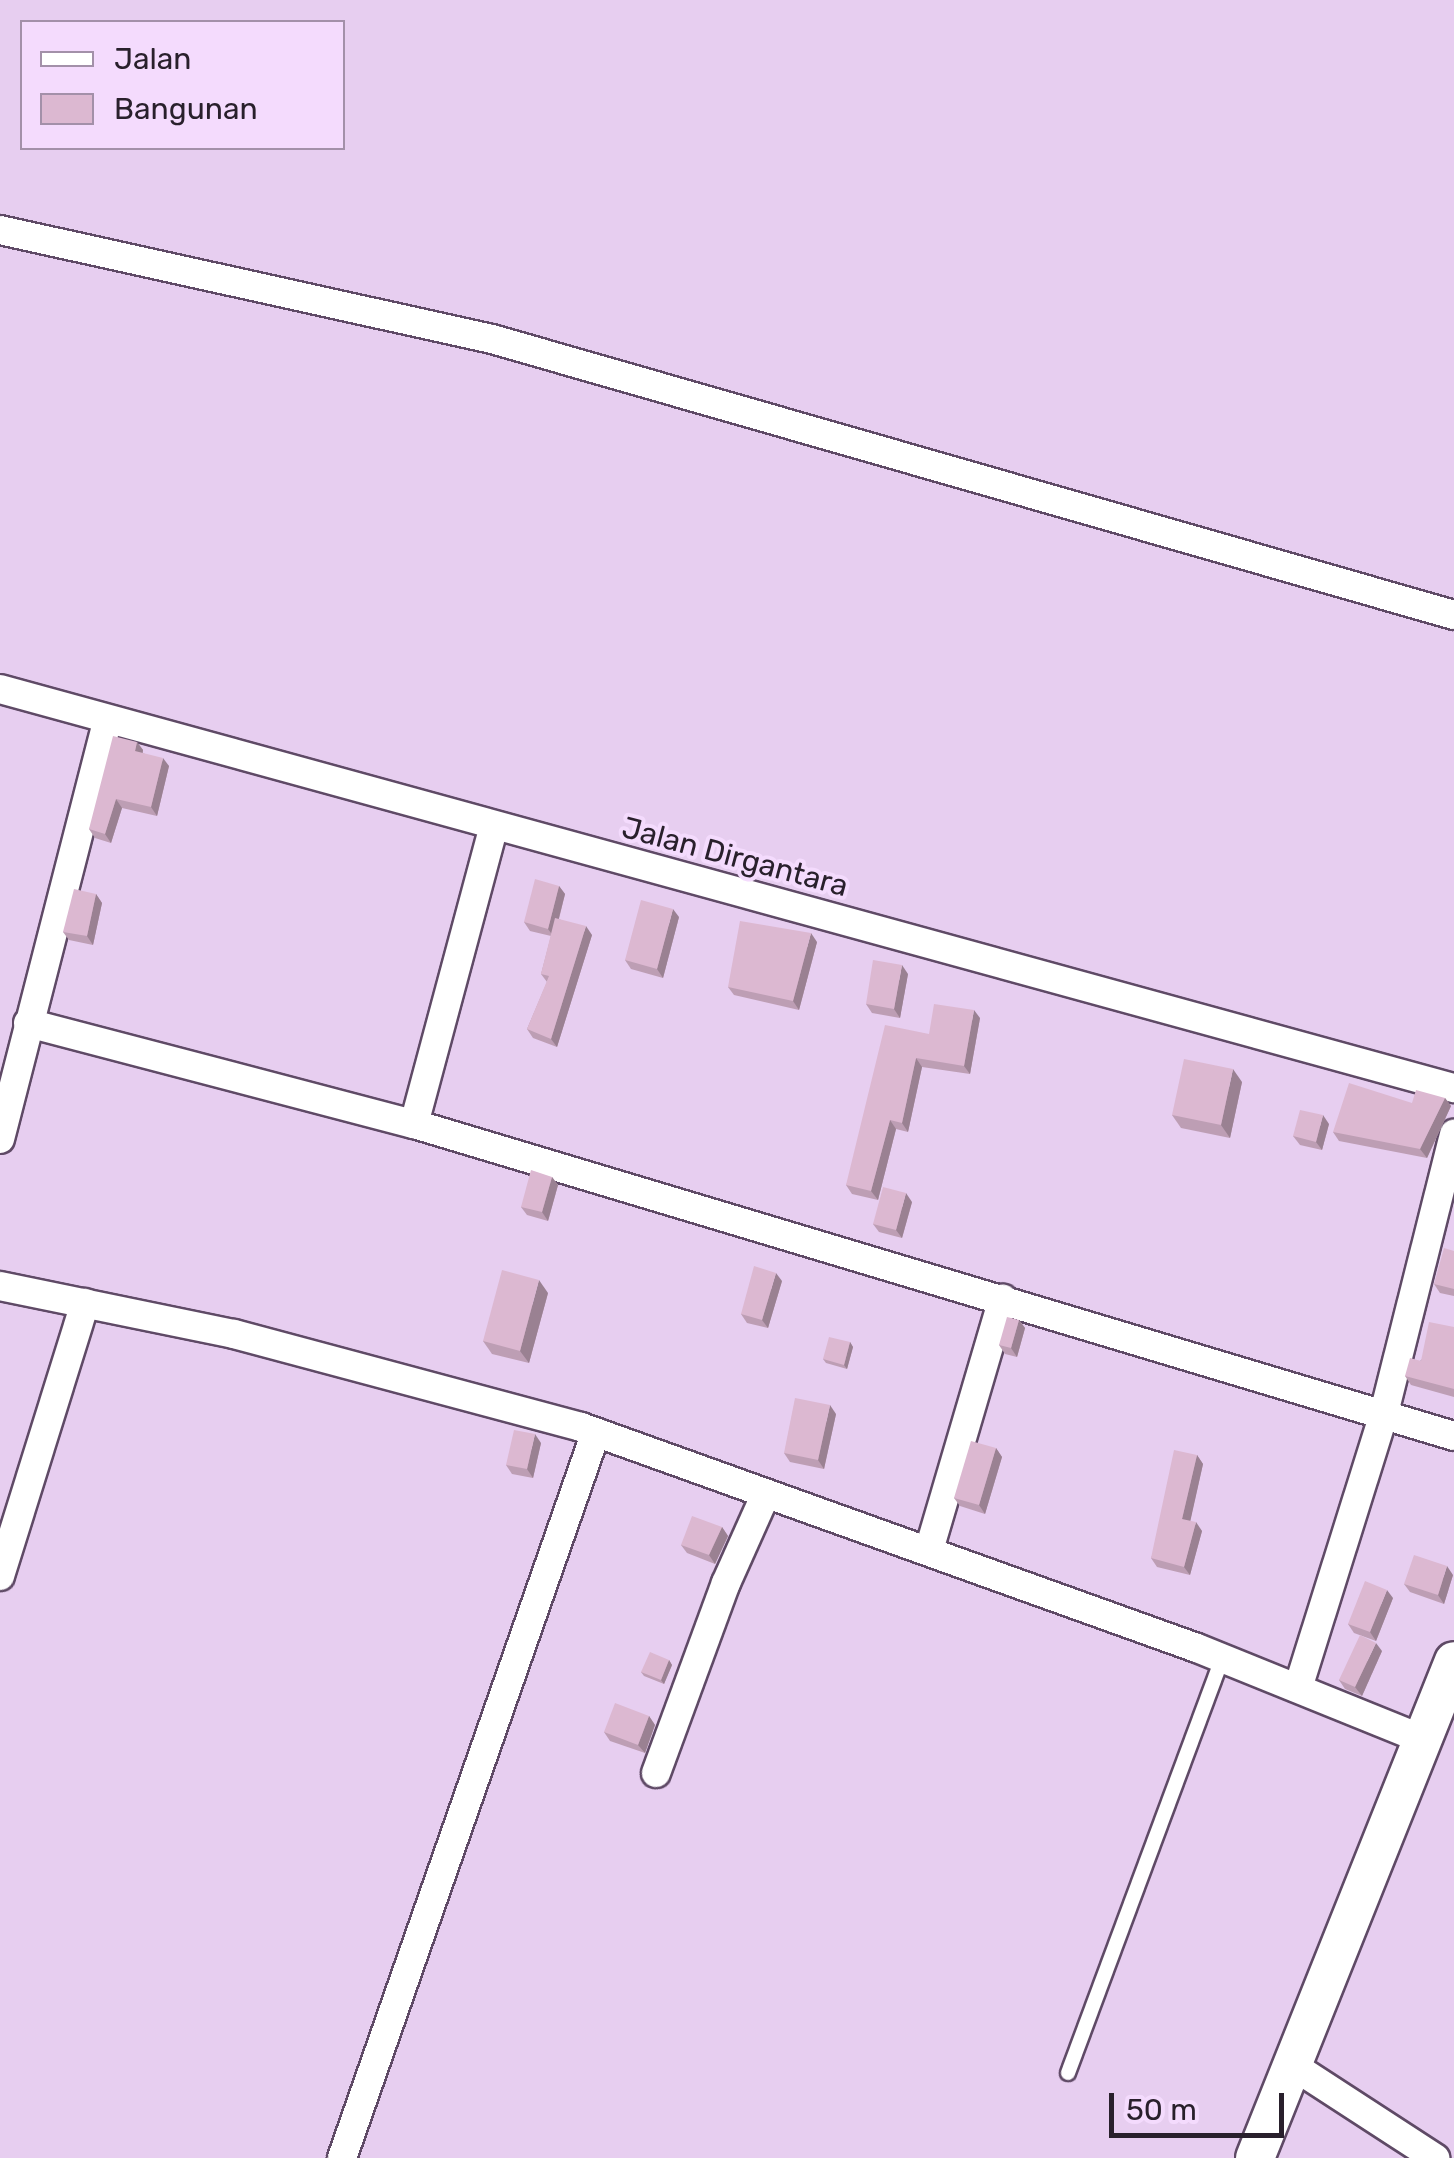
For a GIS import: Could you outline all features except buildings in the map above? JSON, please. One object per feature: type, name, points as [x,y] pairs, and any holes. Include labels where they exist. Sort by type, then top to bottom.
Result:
[{"type":"street","points":[[0,230],[492,340],[1454,615]]},
{"type":"street","name":"Jalan Dirgantara","points":[[0,689],[107,722],[1454,1088]]},
{"type":"street","points":[[0,1138],[107,722]]},
{"type":"street","points":[[414,1124],[494,826]]},
{"type":"street","points":[[28,1023],[414,1124],[1454,1436]]},
{"type":"street","points":[[1298,1688],[1384,1413],[1454,1134]]},
{"type":"street","points":[[0,1286],[374,1368],[596,1432],[1222,1658],[1420,1738]]},
{"type":"street","points":[[930,1550],[1004,1299]]},
{"type":"street","points":[[0,1576],[86,1304]]},
{"type":"street","points":[[342,2158],[596,1432]]},
{"type":"street","points":[[656,1773],[726,1582],[765,1496]]},
{"type":"street","points":[[1255,2158],[1420,1738],[1454,1662]]},
{"type":"street","points":[[1292,2065],[1436,2158]]},
{"type":"lane","points":[[1068,2073],[1222,1658]]}]
